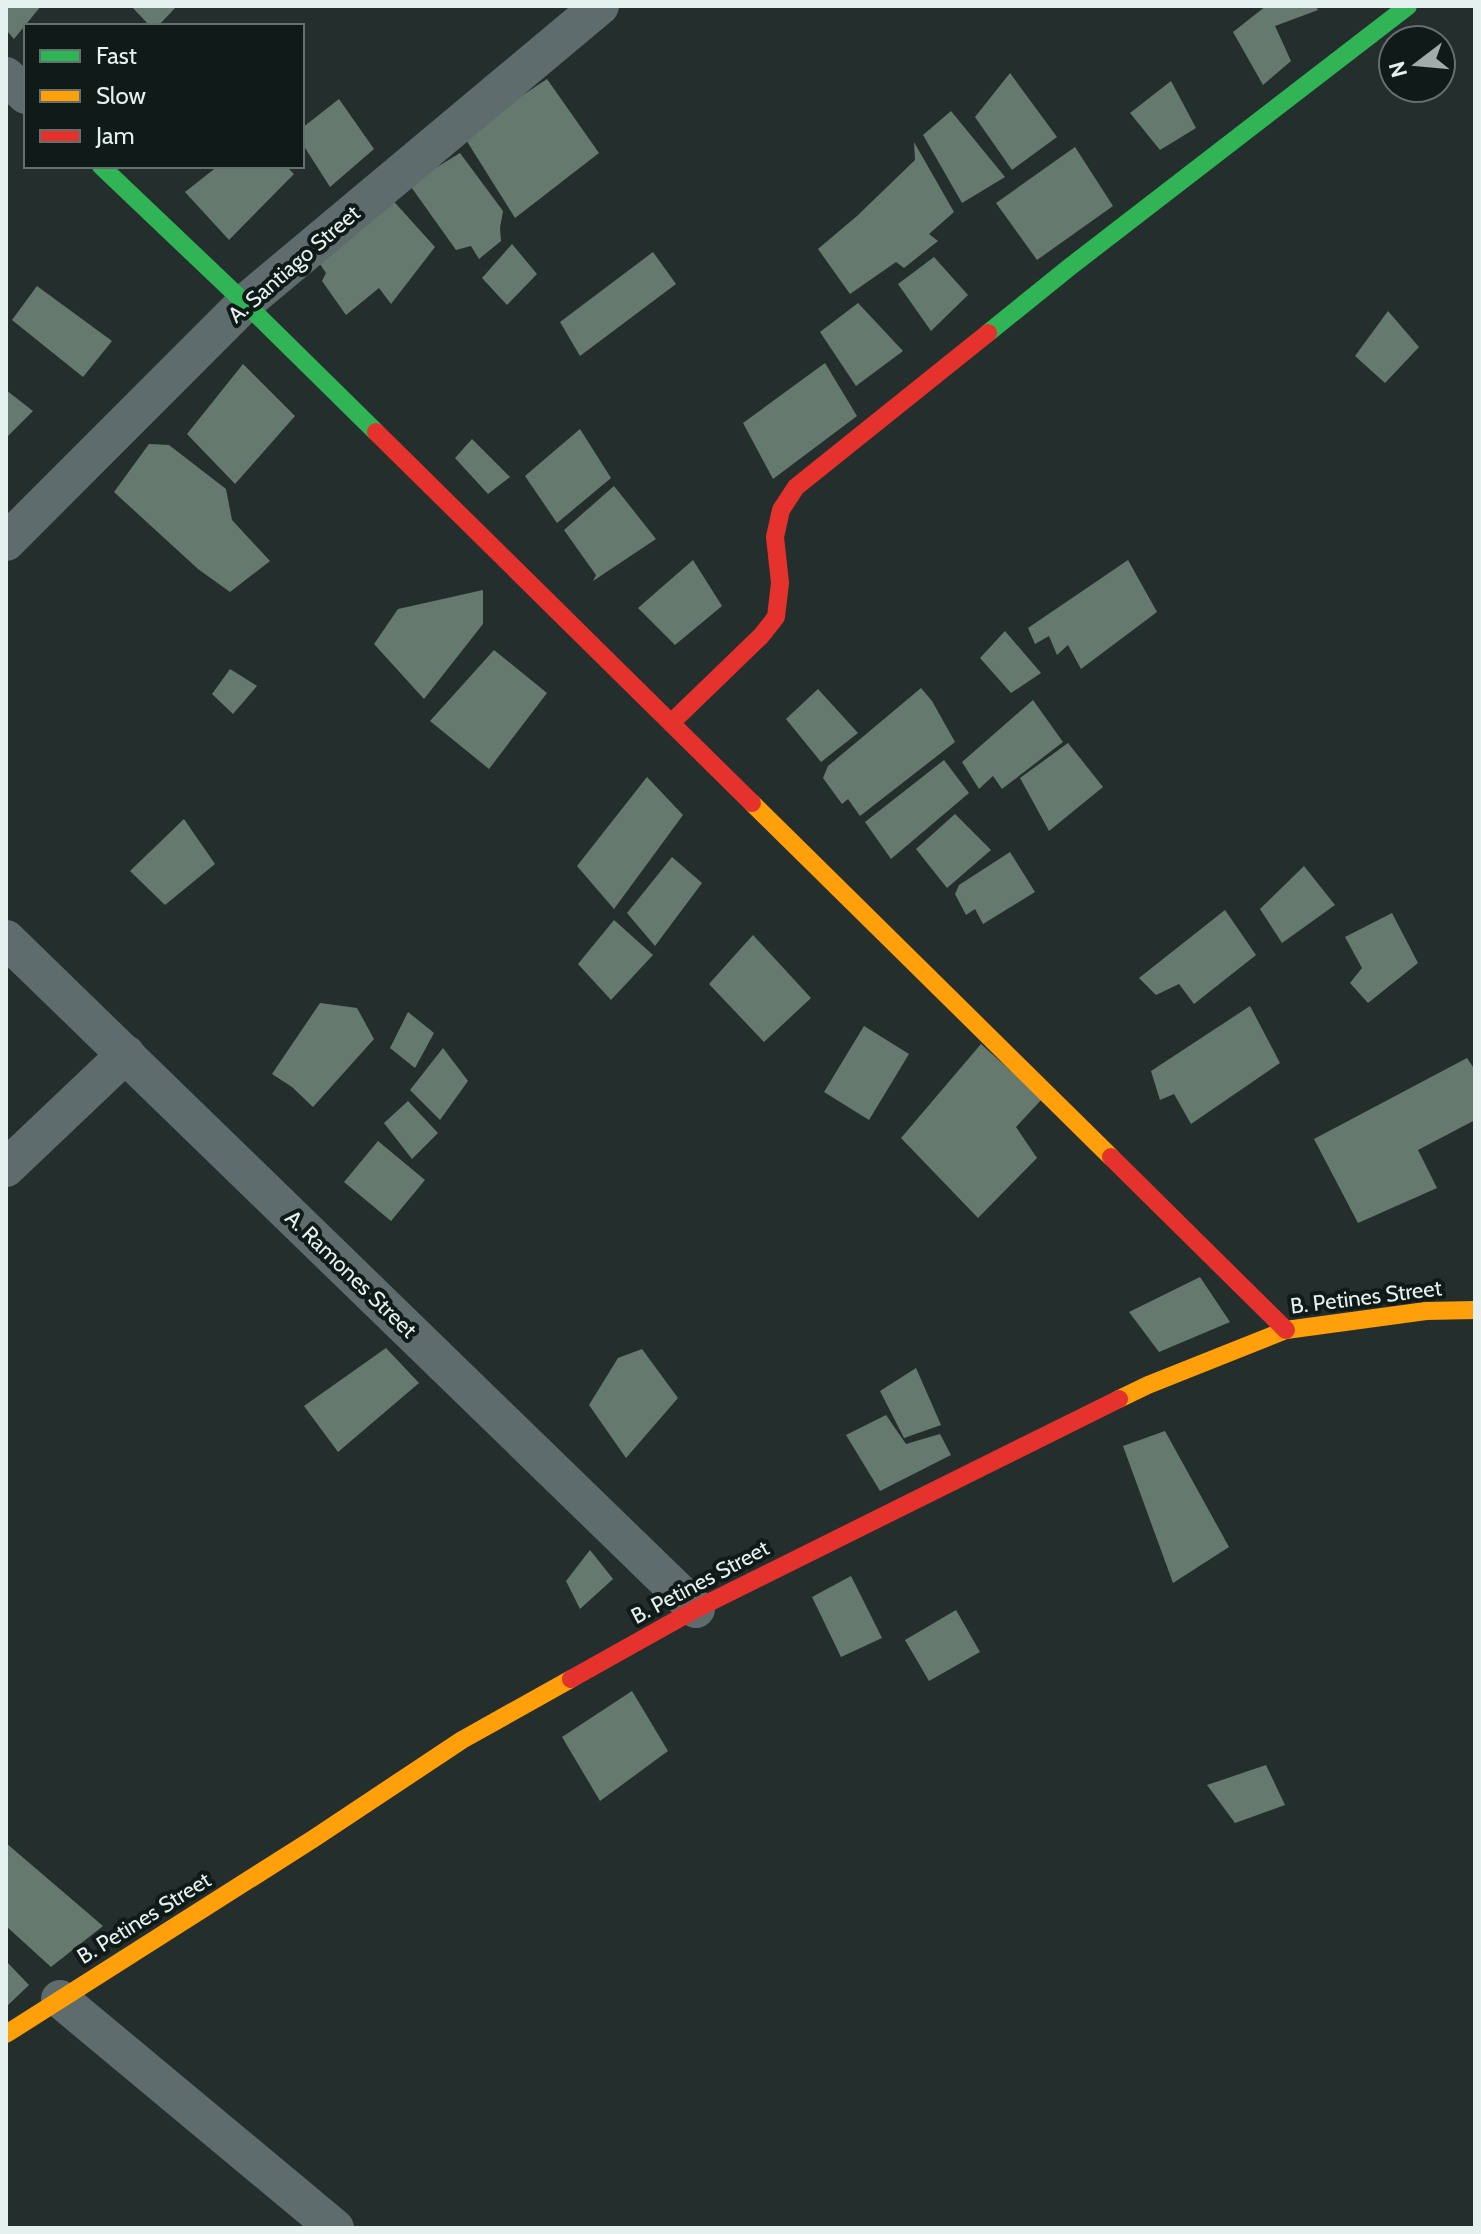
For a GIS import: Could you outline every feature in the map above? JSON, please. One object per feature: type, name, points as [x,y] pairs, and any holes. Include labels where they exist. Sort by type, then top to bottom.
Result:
[{"type":"street","name":"A. Santiago Street","points":[[6,542],[245,303],[600,6]]},
{"type":"street","points":[[671,723],[761,636],[776,617],[780,583],[775,537],[781,510],[796,487],[1071,266],[1408,6]]},
{"type":"street","points":[[6,76],[24,93]]},
{"type":"street","points":[[103,168],[245,303],[1286,1330]]},
{"type":"street","name":"A. Ramones Street","points":[[6,939],[696,1609]]},
{"type":"street","points":[[6,1168],[126,1054]]},
{"type":"street","name":"B. Petines Street","points":[[6,2034],[313,1839],[462,1740],[696,1609],[1148,1385],[1286,1330],[1426,1311],[1475,1310]]},
{"type":"street","points":[[60,1999],[335,2228]]},
{"type":"building","points":[[6,6],[41,6],[14,39],[6,30]]},
{"type":"building","points":[[131,6],[177,6],[160,24],[148,24]]},
{"type":"building","points":[[1266,6],[1316,6],[1318,10],[1275,26],[1291,61],[1263,85],[1233,32]]},
{"type":"building","points":[[1010,73],[1057,137],[1012,170],[975,117]]},
{"type":"building","points":[[547,79],[599,153],[515,218],[463,135]]},
{"type":"building","points":[[1171,81],[1196,128],[1160,150],[1130,113]]},
{"type":"building","points":[[339,99],[374,149],[330,187],[304,146],[304,126]]},
{"type":"building","points":[[951,111],[1005,177],[962,203],[923,135]]},
{"type":"building","points":[[914,142],[954,212],[929,234],[938,241],[904,268],[896,262],[850,294],[818,249],[915,160]]},
{"type":"building","points":[[1075,147],[1113,206],[1037,260],[996,203]]},
{"type":"building","points":[[460,153],[503,211],[501,241],[479,259],[471,246],[456,250],[409,184]]},
{"type":"building","points":[[215,168],[288,168],[294,174],[229,240],[185,192]]},
{"type":"building","points":[[388,195],[435,247],[391,304],[379,288],[346,315],[322,281],[326,273],[320,264]]},
{"type":"building","points":[[512,244],[537,274],[507,305],[482,278]]},
{"type":"building","points":[[653,252],[676,284],[580,356],[560,322]]},
{"type":"building","points":[[934,257],[968,295],[931,331],[898,284]]},
{"type":"building","points":[[37,286],[112,341],[83,377],[12,320]]},
{"type":"building","points":[[858,303],[903,351],[856,386],[820,332]]},
{"type":"building","points":[[1388,311],[1419,347],[1385,383],[1355,356]]},
{"type":"building","points":[[825,363],[857,416],[773,479],[743,423]]},
{"type":"building","points":[[243,364],[295,416],[235,484],[187,434]]},
{"type":"building","points":[[6,390],[33,411],[6,438]]},
{"type":"building","points":[[580,429],[611,478],[557,523],[525,476]]},
{"type":"building","points":[[472,439],[510,477],[488,494],[455,458]]},
{"type":"building","points":[[149,444],[169,445],[226,489],[232,520],[270,561],[230,592],[198,569],[114,492]]},
{"type":"building","points":[[614,486],[656,539],[593,581],[596,575],[564,530]]},
{"type":"building","points":[[693,560],[722,606],[675,645],[638,608]]},
{"type":"building","points":[[1128,560],[1157,612],[1081,669],[1068,645],[1057,655],[1049,636],[1035,644],[1028,628]]},
{"type":"building","points":[[483,590],[483,624],[424,699],[374,644],[398,609]]},
{"type":"building","points":[[1005,631],[1041,673],[1011,693],[980,658]]},
{"type":"building","points":[[494,650],[547,693],[489,769],[430,721]]},
{"type":"building","points":[[230,669],[257,686],[233,714],[212,694]]},
{"type":"building","points":[[921,688],[955,742],[860,816],[848,799],[842,804],[823,778],[828,766]]},
{"type":"building","points":[[818,689],[858,733],[821,762],[786,719]]},
{"type":"building","points":[[1033,700],[1063,742],[1002,789],[993,776],[979,789],[962,762]]},
{"type":"building","points":[[1068,743],[1103,787],[1049,831],[1020,778]]},
{"type":"building","points":[[944,760],[969,793],[891,859],[865,822]]},
{"type":"building","points":[[647,777],[683,815],[614,909],[577,866]]},
{"type":"building","points":[[955,814],[991,850],[947,888],[916,849]]},
{"type":"building","points":[[184,819],[215,864],[165,905],[130,871]]},
{"type":"building","points":[[1010,852],[1035,892],[983,924],[975,909],[966,915],[955,894],[959,885]]},
{"type":"building","points":[[672,857],[702,883],[655,946],[627,913]]},
{"type":"building","points":[[1304,866],[1335,905],[1282,943],[1260,909]]},
{"type":"building","points":[[1225,910],[1256,955],[1194,1004],[1179,984],[1156,995],[1139,978]]},
{"type":"building","points":[[1392,913],[1418,963],[1368,1003],[1350,983],[1362,968],[1345,937]]},
{"type":"building","points":[[614,920],[653,955],[611,1000],[578,964]]},
{"type":"building","points":[[753,935],[811,998],[764,1042],[709,984]]},
{"type":"building","points":[[320,1003],[357,1008],[374,1039],[313,1107],[292,1087],[272,1074]]},
{"type":"building","points":[[1250,1006],[1280,1063],[1191,1124],[1174,1094],[1160,1100],[1151,1071]]},
{"type":"building","points":[[408,1012],[434,1033],[415,1068],[390,1048]]},
{"type":"building","points":[[864,1026],[909,1054],[869,1120],[824,1092]]},
{"type":"building","points":[[981,1044],[1042,1099],[1016,1127],[1037,1158],[978,1218],[901,1138]]},
{"type":"building","points":[[443,1048],[468,1081],[440,1120],[410,1090]]},
{"type":"building","points":[[1467,1058],[1475,1070],[1475,1120],[1418,1150],[1437,1188],[1358,1223],[1314,1139]]},
{"type":"building","points":[[408,1101],[438,1133],[412,1159],[384,1123]]},
{"type":"building","points":[[378,1141],[425,1180],[391,1221],[344,1182]]},
{"type":"building","points":[[1200,1277],[1230,1322],[1159,1352],[1129,1312]]},
{"type":"building","points":[[386,1348],[419,1383],[338,1452],[304,1406]]},
{"type":"building","points":[[642,1349],[678,1398],[626,1458],[589,1405],[618,1358]]},
{"type":"building","points":[[916,1368],[941,1425],[904,1438],[880,1391]]},
{"type":"building","points":[[886,1415],[906,1444],[940,1434],[951,1455],[880,1491],[846,1435]]},
{"type":"building","points":[[1165,1431],[1229,1547],[1173,1583],[1123,1446]]},
{"type":"building","points":[[590,1550],[613,1579],[580,1609],[566,1581]]},
{"type":"building","points":[[851,1576],[882,1638],[841,1657],[812,1597]]},
{"type":"building","points":[[956,1610],[980,1652],[929,1681],[905,1640]]},
{"type":"building","points":[[632,1691],[668,1751],[600,1801],[562,1737]]},
{"type":"building","points":[[1266,1765],[1285,1805],[1235,1823],[1207,1785]]},
{"type":"building","points":[[6,1843],[103,1926],[51,1967],[6,1926]]},
{"type":"building","points":[[6,1961],[29,1985],[6,2007]]},
{"type":"traffic: fast","points":[[988,333],[1408,6]]},
{"type":"traffic: fast","points":[[103,168],[376,432]]},
{"type":"traffic: slow","points":[[752,803],[1111,1157]]},
{"type":"traffic: slow","points":[[1119,1399],[1286,1330],[1426,1311],[1475,1310]]},
{"type":"traffic: slow","points":[[6,2034],[313,1839],[462,1740],[571,1679]]},
{"type":"traffic: jam","points":[[671,723],[761,636],[776,617],[780,583],[775,537],[781,510],[796,487],[988,333]]},
{"type":"traffic: jam","points":[[376,432],[752,803]]},
{"type":"traffic: jam","points":[[1111,1157],[1286,1330]]},
{"type":"traffic: jam","points":[[571,1679],[696,1609],[1119,1399]]}]
